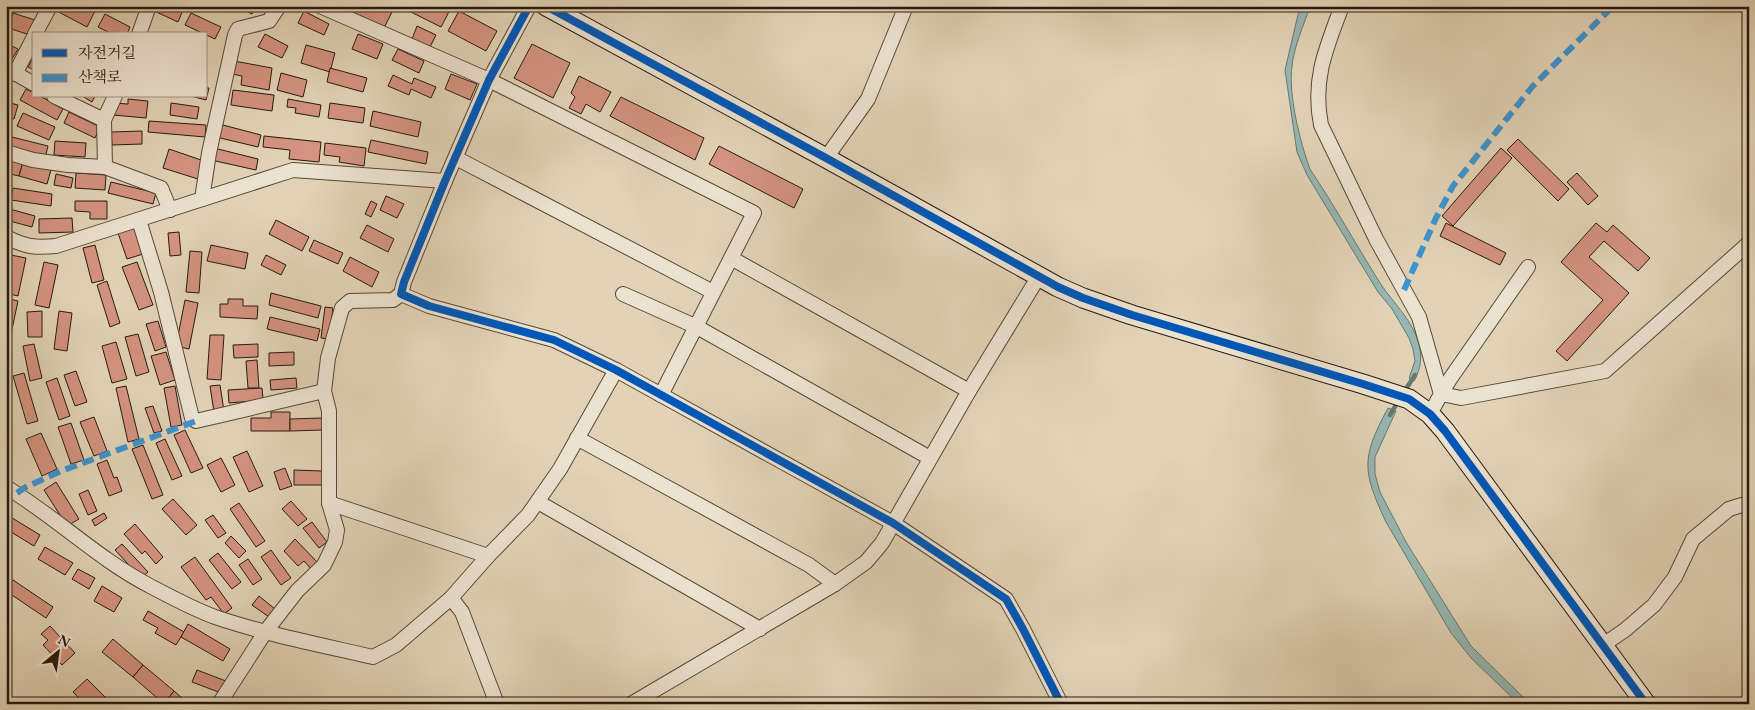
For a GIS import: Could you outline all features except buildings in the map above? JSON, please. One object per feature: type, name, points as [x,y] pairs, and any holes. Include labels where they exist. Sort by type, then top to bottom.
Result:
[{"type":"street","points":[[37,32],[50,6]]},
{"type":"street","points":[[140,32],[149,6]]},
{"type":"street","points":[[202,199],[214,128],[235,35],[238,29],[269,21],[279,6]]},
{"type":"street","points":[[320,6],[490,80],[754,213],[661,395]]},
{"type":"street","points":[[219,704],[266,631],[297,591],[324,565],[331,553],[337,530],[330,503],[329,411],[324,391],[328,358],[342,308],[350,301],[393,300],[401,294],[404,282],[445,181],[490,80],[529,6]]},
{"type":"street","points":[[546,6],[1039,276],[1083,298],[1106,307],[1408,399],[1430,414],[1445,431],[1646,704]]},
{"type":"street","points":[[826,158],[868,100],[906,6]]},
{"type":"street","points":[[1342,6],[1320,72],[1317,91],[1321,126],[1376,239],[1418,317],[1441,394]]},
{"type":"street","points":[[32,40],[11,71],[32,83]]},
{"type":"street","points":[[58,98],[104,120]]},
{"type":"street","points":[[105,166],[104,120],[114,98]]},
{"type":"street","points":[[6,152],[33,160],[68,166],[105,166],[161,188],[170,210]]},
{"type":"street","points":[[456,158],[713,292]]},
{"type":"street","points":[[6,237],[21,245],[36,248],[56,246],[293,170],[445,181]]},
{"type":"street","points":[[139,220],[161,292],[192,418],[196,421],[324,391]]},
{"type":"street","points":[[1441,394],[1461,398],[1605,372],[1749,243]]},
{"type":"street","points":[[731,258],[969,391]]},
{"type":"street","points":[[1430,414],[1450,378],[1528,267]]},
{"type":"street","points":[[630,704],[835,584],[866,562],[882,543],[969,391],[1039,276]]},
{"type":"street","points":[[401,294],[429,306],[554,340],[616,370],[893,522],[1006,600],[1024,629],[1061,704]]},
{"type":"street","points":[[623,294],[697,327],[930,458]]},
{"type":"street","points":[[6,487],[125,572],[149,586],[213,616],[373,657],[396,644],[451,598],[488,556],[528,516],[560,469],[616,370]]},
{"type":"street","points":[[577,438],[809,565],[835,584]]},
{"type":"street","points":[[538,502],[760,629]]},
{"type":"street","points":[[330,503],[488,556]]},
{"type":"street","points":[[1603,645],[1626,630],[1654,605],[1675,577],[1693,539],[1730,509],[1742,505],[1749,506]]},
{"type":"street","points":[[451,598],[462,612],[497,704]]},
{"type":"water","points":[[1300,6],[1310,6],[1297,43],[1291,77],[1293,104],[1306,158],[1310,169],[1371,269],[1407,319],[1416,335],[1421,358],[1414,381],[1409,378],[1415,361],[1409,338],[1392,309],[1378,292],[1307,175],[1297,152],[1285,70]]},
{"type":"water","points":[[1388,408],[1396,411],[1375,457],[1375,474],[1380,492],[1406,542],[1471,646],[1530,704],[1519,704],[1472,659],[1451,633],[1386,522],[1372,490],[1368,465],[1373,440]]},
{"type":"waterway","points":[[1404,392],[1415,375]]},
{"type":"waterway","points":[[1390,415],[1399,400]]},
{"type":"marked path","points":[[1404,290],[1436,218],[1453,186],[1532,87],[1613,6]]},
{"type":"marked path","points":[[17,493],[61,471],[196,421]]},
{"type":"cycle path","points":[[529,6],[489,80],[445,181],[404,282],[401,294],[429,306],[554,340],[616,370],[893,523],[1006,599],[1061,704]]},
{"type":"cycle path","points":[[546,6],[1058,287],[1132,315],[1409,399],[1430,414],[1445,431],[1646,704]]}]
